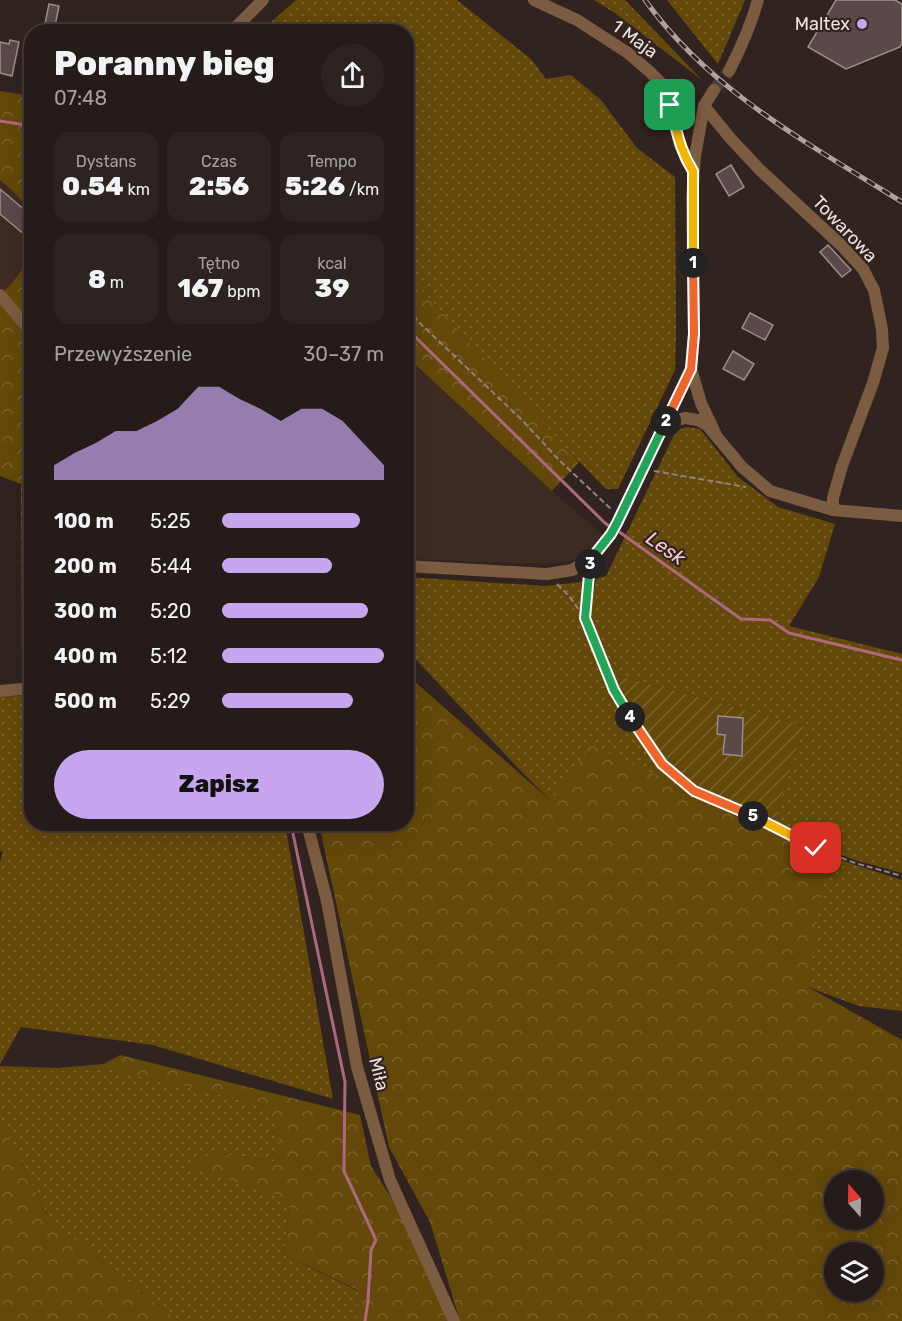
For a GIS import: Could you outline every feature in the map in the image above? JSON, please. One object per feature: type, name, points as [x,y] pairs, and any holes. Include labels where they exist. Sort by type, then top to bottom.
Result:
[{"type":"street","points":[[239,24],[263,0]]},
{"type":"street","name":"1 Maja","points":[[534,0],[577,20],[628,53],[662,84],[680,145],[693,171]]},
{"type":"street","points":[[729,71],[751,25],[758,0]]},
{"type":"street","points":[[714,90],[704,106],[693,171],[694,334],[691,369],[700,403],[716,435]]},
{"type":"street","name":"Towarowa","points":[[704,106],[731,140],[760,170],[842,246],[863,269],[874,290],[882,329],[883,348],[873,383],[842,466],[833,498],[833,510]]},
{"type":"street","points":[[0,295],[24,324]]},
{"type":"street","points":[[414,566],[547,574],[572,570],[591,559],[616,524],[691,369]]},
{"type":"street","points":[[666,423],[685,418],[698,420],[707,425],[742,467],[770,491],[833,510],[902,516]]},
{"type":"street","points":[[0,691],[24,689]]},
{"type":"street","name":"Miła","points":[[308,831],[327,901],[357,1067],[390,1180],[454,1321]]},
{"type":"path","points":[[414,318],[522,420],[616,524]]},
{"type":"path","points":[[643,469],[747,487]]},
{"type":"path","points":[[585,618],[591,559]]},
{"type":"path","points":[[547,574],[569,596],[585,618],[614,690],[635,727],[662,764],[694,791],[766,822],[816,848],[855,863],[902,876]]},
{"type":"shaded area","points":[[0,180],[24,203],[24,267],[0,295]]},
{"type":"shaded area","points":[[414,364],[602,534],[590,550],[577,560],[547,564],[414,559]]},
{"type":"green space","points":[[296,0],[457,0],[531,59],[546,79],[571,75],[601,100],[637,148],[675,177],[675,370],[618,489],[606,489],[414,282],[414,24],[269,24]]},
{"type":"green space","points":[[594,0],[625,0],[702,80],[615,13]]},
{"type":"green space","points":[[667,0],[745,0],[718,64],[670,4]]},
{"type":"green space","points":[[0,91],[24,95],[24,203],[0,180]]},
{"type":"green space","points":[[24,267],[24,485],[0,476],[0,295]]},
{"type":"green space","points":[[414,282],[579,462],[552,491],[414,363]]},
{"type":"green space","points":[[686,427],[700,429],[738,477],[778,507],[835,524],[819,577],[789,626],[902,654],[902,873],[855,860],[816,845],[774,822],[804,726],[613,674],[589,616],[596,579],[606,576],[673,437],[679,430]]},
{"type":"green space","points":[[21,485],[24,486],[24,675],[22,675]]},
{"type":"green space","points":[[414,577],[546,586],[589,581],[581,619],[611,691],[632,728],[659,766],[693,794],[816,850],[902,880],[902,1011],[859,1006],[808,987],[551,801],[414,657]]},
{"type":"green space","points":[[613,674],[804,726],[775,819],[715,795],[684,777],[659,751],[637,722]]},
{"type":"green space","points":[[414,681],[551,801],[591,744],[826,858],[808,987],[902,1040],[902,1321],[460,1321],[430,1222],[389,1147],[321,831],[414,831]]},
{"type":"green space","points":[[24,695],[24,831],[286,831],[333,1099],[153,1045],[21,1027],[0,1064],[0,862],[3,852],[0,851],[0,697]]},
{"type":"green space","points":[[120,1055],[360,1115],[371,1166],[420,1243],[447,1321],[356,1321],[358,1290],[284,1255],[290,1200],[193,1167],[209,1152],[278,1162],[280,1134],[264,1105],[109,1069],[56,1071],[0,1066],[57,1068],[104,1064]]},
{"type":"green space","points":[[0,1066],[56,1071],[109,1069],[264,1105],[281,1134],[278,1162],[209,1152],[290,1200],[284,1255],[358,1291],[356,1321],[179,1321],[50,1220],[0,1119]]},
{"type":"green space","points":[[0,1119],[50,1220],[179,1321],[0,1321]]},
{"type":"building","name":"Maltex","points":[[836,0],[895,0],[902,4],[902,43],[900,47],[846,69],[808,47]]},
{"type":"building","points":[[49,4],[59,6],[55,24],[45,24]]},
{"type":"building","points":[[10,40],[19,42],[12,76],[0,73],[0,42],[9,44]]},
{"type":"building","points":[[731,165],[744,187],[729,196],[716,174]]},
{"type":"building","points":[[0,189],[24,209],[24,234],[0,214]]},
{"type":"building","points":[[828,245],[851,270],[842,277],[820,252]]},
{"type":"building","points":[[750,313],[773,325],[765,340],[742,328]]},
{"type":"building","points":[[733,351],[754,364],[744,380],[723,369]]},
{"type":"building","points":[[718,716],[743,718],[742,756],[723,754],[725,735],[717,734]]},
{"type":"waterway","name":"Lesk","points":[[0,121],[24,125]]},
{"type":"waterway","name":"Lesk","points":[[414,336],[612,528]]},
{"type":"waterway","name":"Lesk","points":[[618,531],[741,619],[770,620],[789,633],[902,660]]},
{"type":"waterway","points":[[292,831],[345,1082],[344,1171],[376,1240],[371,1250],[365,1321]]},
{"type":"tunnel","points":[[714,90],[729,71]]},
{"type":"railway","points":[[645,0],[671,32],[730,89],[797,137],[902,202]]},
{"type":"place","name":"Maltex","points":[[862,24]]},
{"type":"route","points":[[670,105],[680,145],[693,171],[694,334],[691,369],[617,523],[591,559],[585,618],[614,690],[635,727],[662,764],[694,791],[776,827],[816,848]]}]
